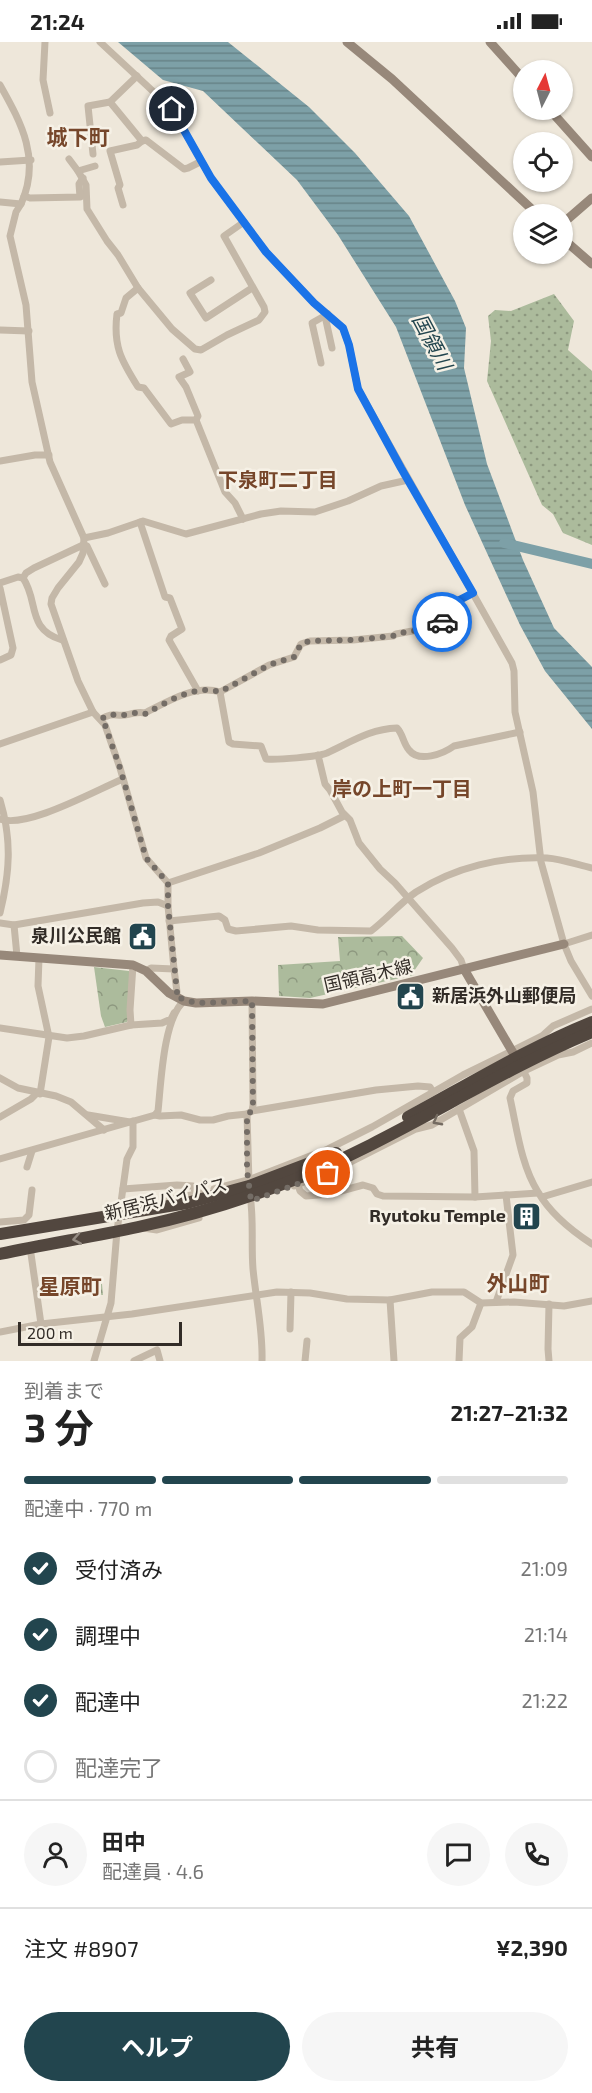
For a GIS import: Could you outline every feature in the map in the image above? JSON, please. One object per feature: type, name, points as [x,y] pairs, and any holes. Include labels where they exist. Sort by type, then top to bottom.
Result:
[{"type":"highway","name":"新居浜バイパス","points":[[0,1254],[141,1227],[249,1190],[372,1136],[518,1061],[561,1035],[592,1022]]},
{"type":"highway","name":"新居浜バイパス","points":[[518,1061],[592,1032]]},
{"type":"highway","name":"新居浜バイパス","points":[[0,1234],[187,1203],[249,1190]]},
{"type":"main road","points":[[346,42],[392,80],[526,204]]},
{"type":"main road","points":[[490,42],[513,68]]},
{"type":"main road","points":[[559,120],[592,157]]},
{"type":"main road","points":[[573,214],[592,198]]},
{"type":"main road","points":[[573,248],[592,264]]},
{"type":"main road","name":"国領高木線","points":[[180,999],[196,1003],[252,1001],[323,1004],[564,944]]},
{"type":"main road","points":[[0,954],[134,965],[146,971],[180,999]]},
{"type":"main road","points":[[464,969],[518,1061]]},
{"type":"street","points":[[45,42],[43,80],[51,113]]},
{"type":"street","points":[[100,42],[177,115],[200,162],[266,252],[314,303],[337,322],[345,334],[358,389],[512,663],[516,712],[533,792],[540,858],[564,944],[571,961],[592,996]]},
{"type":"street","points":[[93,154],[88,106],[110,102],[137,76]]},
{"type":"street","points":[[0,85],[15,111],[31,160],[27,190],[16,212],[10,236],[26,304],[32,382],[50,462],[83,541],[105,584]]},
{"type":"street","points":[[110,102],[142,141]]},
{"type":"street","points":[[123,205],[110,151],[137,145],[146,140],[184,169],[200,162]]},
{"type":"street","points":[[69,159],[83,178],[87,209],[138,288],[172,329],[195,350],[201,350],[263,316],[264,307],[224,236],[244,222]]},
{"type":"street","points":[[0,162],[31,160]]},
{"type":"street","points":[[78,171],[95,166]]},
{"type":"street","points":[[24,196],[30,198],[80,197],[79,184],[83,178]]},
{"type":"street","points":[[0,202],[21,204]]},
{"type":"street","points":[[211,280],[190,293],[206,318],[252,288]]},
{"type":"street","points":[[138,288],[126,298],[122,313],[117,314],[114,332],[120,359],[138,387],[144,388],[171,424],[182,420],[196,420]]},
{"type":"street","points":[[327,315],[332,348]]},
{"type":"street","points":[[321,363],[312,323],[327,315]]},
{"type":"street","points":[[0,330],[29,331]]},
{"type":"street","points":[[183,359],[190,372],[179,377],[186,387],[198,416],[196,420],[225,492],[235,503],[243,519]]},
{"type":"street","points":[[0,460],[35,454],[49,455]]},
{"type":"street","points":[[23,578],[34,568],[83,541],[140,522],[186,534],[281,511],[315,512],[348,501],[381,486],[408,480]]},
{"type":"street","points":[[140,522],[165,597],[170,598],[182,629],[169,640],[198,691]]},
{"type":"street","points":[[83,541],[83,553],[79,562],[52,598],[51,604],[78,681],[93,712],[105,725],[146,858],[168,883],[174,969],[180,999],[163,1056],[158,1111],[155,1115]]},
{"type":"street","points":[[0,583],[18,577],[23,578],[27,583],[38,622],[54,637],[62,639]]},
{"type":"street","points":[[0,588],[13,648],[11,655],[0,660]]},
{"type":"street","points":[[101,719],[115,713],[124,715],[139,711],[145,714],[177,698],[198,691],[220,692],[269,665],[294,657],[301,644],[310,641],[377,638],[434,627],[445,620],[442,609],[473,593]]},
{"type":"street","points":[[220,692],[229,742],[261,746],[266,759],[281,760],[318,755],[379,729],[397,728],[406,747],[411,753],[419,756],[446,752],[454,746],[520,732]]},
{"type":"street","points":[[0,744],[93,712]]},
{"type":"street","points":[[318,755],[325,784],[344,816],[350,820],[354,833],[368,855],[452,948],[461,960],[464,969]]},
{"type":"street","points":[[3,820],[36,815],[65,806],[123,779]]},
{"type":"street","points":[[0,800],[10,851],[0,923],[14,925],[143,903],[158,902],[168,906]]},
{"type":"street","points":[[168,883],[259,853],[344,816]]},
{"type":"street","points":[[170,921],[219,916],[225,920],[228,929],[236,931],[291,926],[318,930],[371,931],[408,899],[447,875],[475,866],[513,858],[540,858],[592,868]]},
{"type":"street","points":[[14,925],[17,956]]},
{"type":"street","points":[[564,944],[592,935]]},
{"type":"street","points":[[0,1117],[38,1094],[49,1037],[38,986],[39,958]]},
{"type":"street","points":[[131,1025],[134,965]]},
{"type":"street","points":[[146,971],[151,968],[174,969]]},
{"type":"street","points":[[252,1001],[249,1190],[262,1361]]},
{"type":"street","points":[[145,1210],[151,1203],[196,1194],[298,1185],[342,1166],[416,1129],[432,1125],[459,1109],[518,1061],[553,1026],[592,1009]]},
{"type":"street","points":[[0,1028],[49,1037],[84,1036],[131,1025],[162,1023],[171,1018],[176,1010]]},
{"type":"street","points":[[249,1190],[405,1110],[433,1092],[518,1061],[573,1052],[592,1043]]},
{"type":"street","points":[[518,1061],[527,1083],[513,1092],[510,1098],[525,1162],[540,1195],[564,1222],[592,1244]]},
{"type":"street","points":[[0,1078],[18,1088],[56,1096],[71,1102],[104,1130]]},
{"type":"street","points":[[0,1160],[155,1115],[181,1115],[200,1120],[213,1120],[376,1090],[418,1086],[430,1087],[433,1092]]},
{"type":"street","points":[[459,1109],[474,1151],[476,1197]]},
{"type":"street","points":[[88,1115],[132,1122]]},
{"type":"street","points":[[94,1361],[111,1303],[117,1232],[127,1159],[133,1147],[132,1122]]},
{"type":"street","points":[[27,1167],[32,1150]]},
{"type":"street","points":[[298,1185],[300,1191],[306,1196],[330,1194],[363,1185],[373,1188],[377,1194],[383,1196],[476,1197],[540,1195],[592,1182]]},
{"type":"street","points":[[123,1189],[193,1186],[196,1194]]},
{"type":"street","points":[[0,1222],[24,1220],[29,1215],[32,1190]]},
{"type":"street","points":[[496,1302],[513,1256],[506,1195]]},
{"type":"street","points":[[30,1247],[41,1324]]},
{"type":"street","points":[[290,1329],[291,1292]]},
{"type":"street","points":[[0,1332],[41,1324],[291,1292],[347,1299],[390,1300],[432,1292],[464,1292],[481,1303],[564,1306],[592,1301]]},
{"type":"street","points":[[390,1300],[394,1361]]},
{"type":"street","points":[[459,1361],[460,1338],[472,1327],[481,1303]]},
{"type":"street","points":[[549,1304],[549,1361]]},
{"type":"street","points":[[304,1346],[305,1361]]},
{"type":"street","points":[[134,1361],[157,1350],[160,1361]]},
{"type":"green space","points":[[554,294],[574,321],[568,350],[592,371],[592,545],[563,533],[553,514],[542,505],[487,381],[491,341],[488,316],[495,310],[511,311]]},
{"type":"green space","points":[[402,936],[423,958],[414,971],[414,975],[310,998],[279,996],[278,965],[340,961],[338,937]]},
{"type":"green space","points":[[94,967],[129,971],[129,1019],[127,1022],[105,1027],[101,1016]]},
{"type":"green space","points":[[91,1279],[91,1282],[102,1284],[103,1295],[69,1293],[72,1281]]},
{"type":"water","name":"国領川","points":[[118,42],[228,42],[309,107],[355,153],[409,216],[455,301],[466,328],[464,368],[487,464],[523,560],[554,628],[592,667],[592,729],[545,671],[520,625],[465,505],[396,327],[338,235],[297,180],[203,91],[163,80]]},
{"type":"waterway","points":[[504,543],[592,564]]},
{"type":"way so far","points":[[328,1173],[251,1201],[247,1170],[247,1114],[252,1111],[253,1105],[252,1001],[196,1003],[176,997],[168,883],[146,858],[120,768],[101,719],[115,713],[124,715],[139,711],[145,714],[177,698],[198,691],[220,692],[269,665],[294,657],[301,644],[310,641],[393,636],[434,627],[442,622]]},
{"type":"place","name":"泉川公民館","points":[[142,936]]},
{"type":"place","name":"新居浜外山郵便局","points":[[411,996]]},
{"type":"place","name":"Ryutoku Temple","points":[[527,1216]]},
{"type":"district","name":"城下町","points":[[78,138]]},
{"type":"district","name":"下泉町二丁目","points":[[278,480]]},
{"type":"district","name":"岸の上町一丁目","points":[[402,789]]},
{"type":"district","name":"外山町","points":[[518,1284]]},
{"type":"district","name":"星原町","points":[[70,1287]]},
{"type":"route","points":[[172,109],[200,162],[266,252],[314,303],[343,328],[358,389],[473,593],[442,609],[445,620],[442,622]]}]
